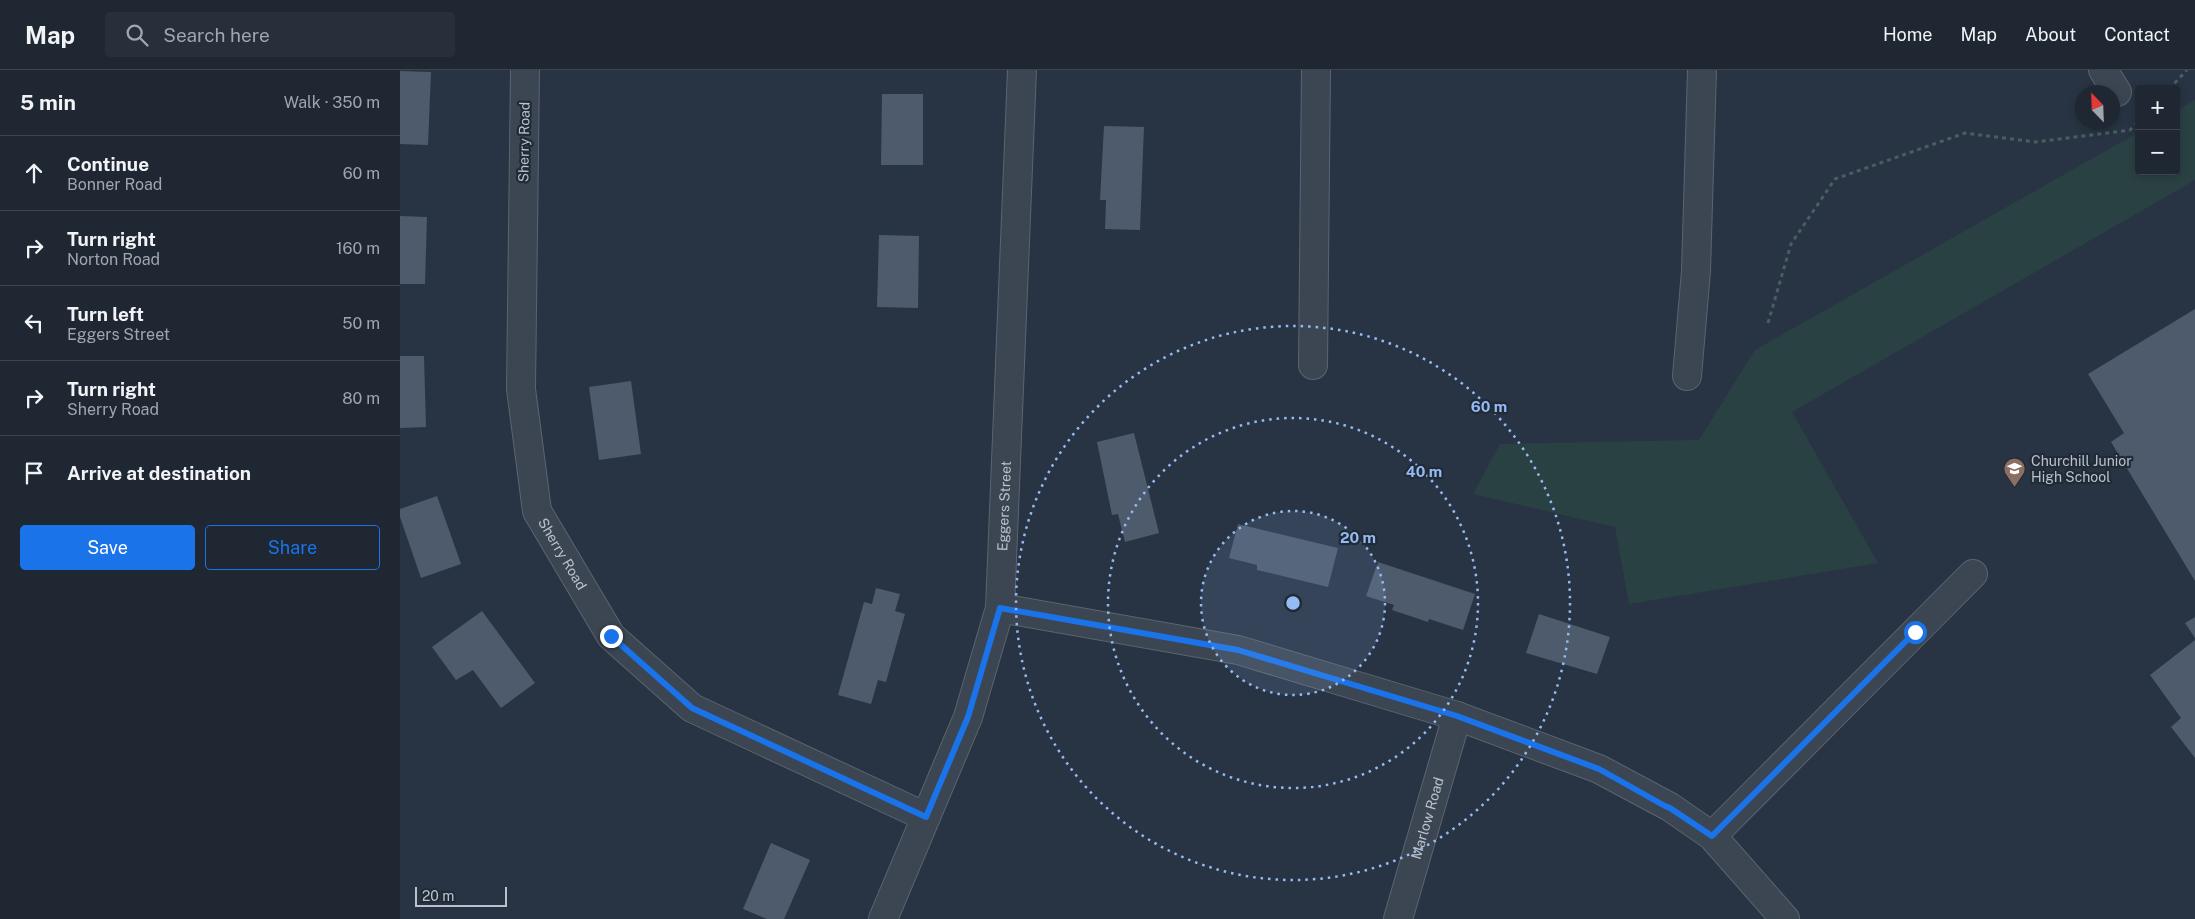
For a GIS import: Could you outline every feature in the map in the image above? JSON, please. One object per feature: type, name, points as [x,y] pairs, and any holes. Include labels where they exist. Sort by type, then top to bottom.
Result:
[{"type":"street","name":"Sherry Road","points":[[525,70],[521,389],[537,511],[611,636],[692,708],[926,817]]},
{"type":"street","name":"Eggers Street","points":[[883,919],[968,717],[1000,608],[1022,70]]},
{"type":"street","points":[[1313,365],[1316,70]]},
{"type":"street","points":[[1687,376],[1696,271],[1702,70]]},
{"type":"street","points":[[1712,836],[1973,574]]},
{"type":"street","points":[[1000,608],[1238,650],[1457,716],[1599,769],[1670,808],[1712,836],[1785,919]]},
{"type":"street","name":"Marlow Road","points":[[1398,919],[1457,716]]},
{"type":"path","points":[[2173,85],[2187,70]]},
{"type":"path","points":[[1768,323],[1791,244],[1835,179],[1965,133],[2036,142],[2130,130],[2135,125]]},
{"type":"green space","points":[[2195,100],[2195,180],[1792,412],[1878,563],[1629,604],[1615,527],[1473,494],[1500,444],[1699,440],[1755,350],[2135,134],[2135,175],[2180,175],[2180,109]]},
{"type":"building","points":[[400,71],[431,72],[428,145],[400,144]]},
{"type":"building","points":[[882,94],[923,94],[923,165],[881,165]]},
{"type":"building","points":[[1104,126],[1144,127],[1140,230],[1105,229],[1106,200],[1100,200]]},
{"type":"building","points":[[400,216],[427,217],[425,284],[400,284]]},
{"type":"building","points":[[879,235],[919,236],[918,308],[877,307]]},
{"type":"building","points":[[2195,309],[2195,581],[2111,442],[2124,433],[2088,374]]},
{"type":"building","points":[[400,356],[424,356],[426,427],[400,428]]},
{"type":"building","points":[[631,381],[641,454],[599,460],[589,387]]},
{"type":"building","points":[[1134,433],[1159,533],[1125,542],[1118,514],[1112,515],[1097,442]]},
{"type":"building","points":[[437,496],[461,564],[421,578],[400,517],[400,509]]},
{"type":"building","points":[[1238,524],[1338,548],[1328,587],[1257,570],[1257,565],[1229,558]]},
{"type":"building","points":[[1378,562],[1475,594],[1463,630],[1429,619],[1428,622],[1392,610],[1394,605],[1366,596]]},
{"type":"building","points":[[876,588],[900,594],[895,611],[905,614],[886,682],[878,680],[871,704],[838,695],[864,602],[872,604]]},
{"type":"building","points":[[482,611],[535,683],[501,708],[473,670],[456,680],[432,647]]},
{"type":"building","points":[[1539,614],[1610,637],[1597,674],[1526,653]]},
{"type":"building","points":[[2195,617],[2195,638],[2185,623]]},
{"type":"building","points":[[2195,640],[2195,758],[2171,727],[2181,718],[2150,675]]},
{"type":"building","points":[[771,843],[810,860],[784,919],[767,919],[743,909]]},
{"type":"place","name":"Churchill Junior High School","points":[[2015,488]]},
{"type":"route","points":[[611,636],[692,708],[926,817],[968,717],[1000,608],[1238,650],[1457,716],[1599,769],[1670,808],[1712,836],[1915,632]]}]
